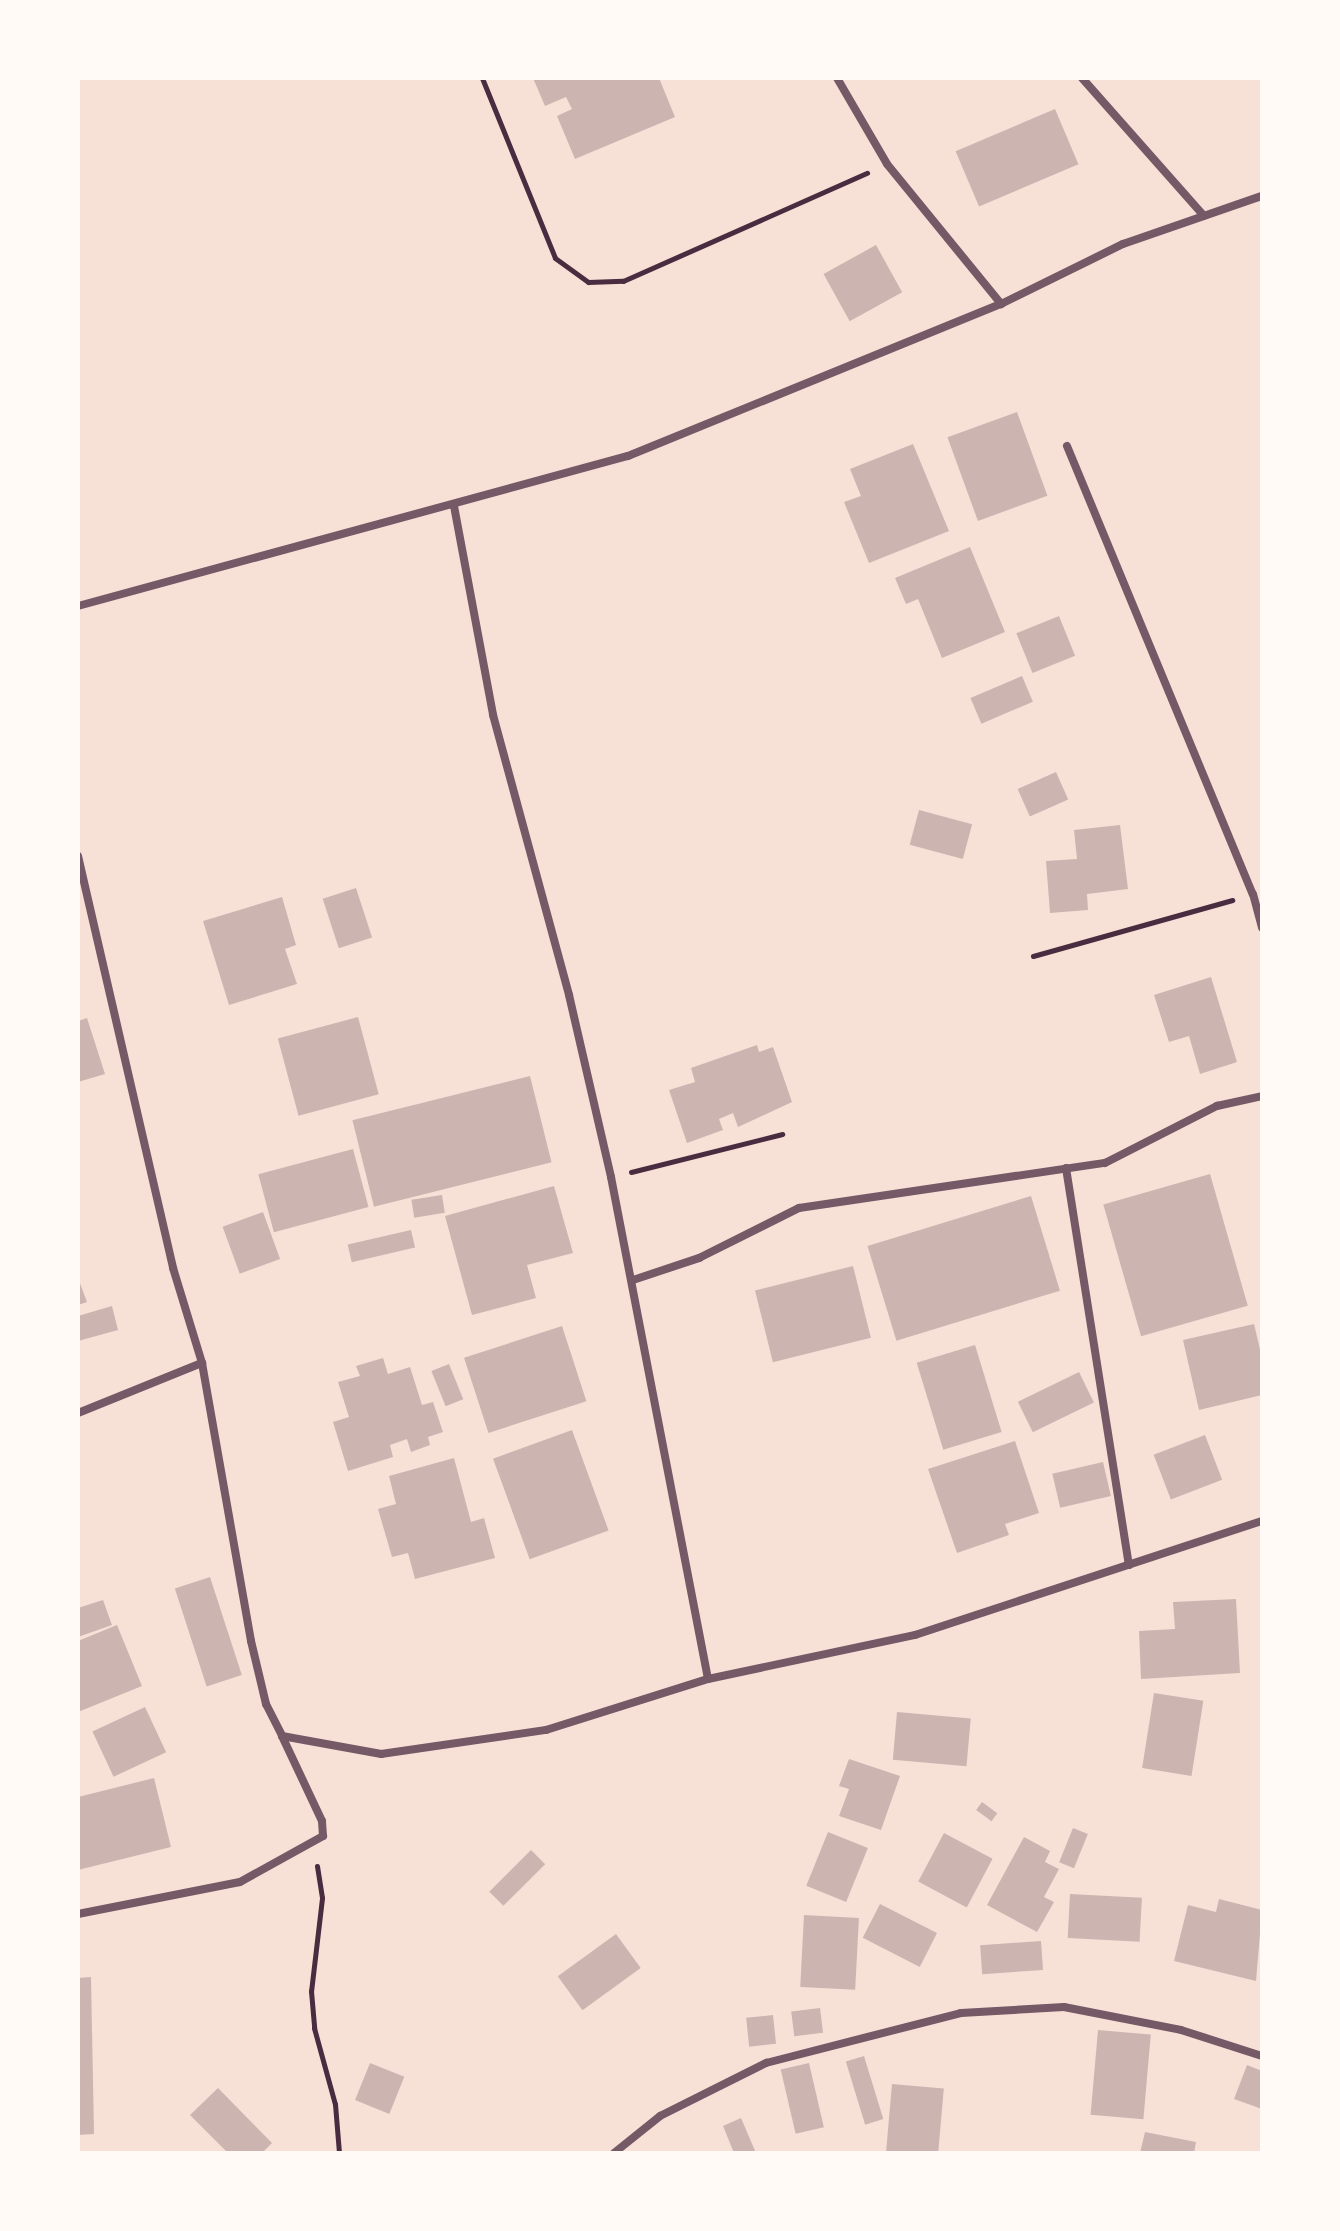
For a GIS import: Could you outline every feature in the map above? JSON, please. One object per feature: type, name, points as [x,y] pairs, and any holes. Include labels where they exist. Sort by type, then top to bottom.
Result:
[{"type":"street","points":[[837,78],[887,164],[1001,304]]},
{"type":"street","points":[[1082,78],[1204,216]]},
{"type":"street","points":[[78,606],[454,506],[628,456],[1001,304],[1123,244],[1262,196]]},
{"type":"street","points":[[1067,446],[1253,894],[1262,928]]},
{"type":"street","points":[[454,506],[493,715],[569,995],[611,1177],[708,1679]]},
{"type":"street","points":[[78,856],[173,1268],[202,1363],[251,1641],[266,1704],[322,1821],[323,1836],[240,1882],[78,1914]]},
{"type":"street","points":[[633,1280],[699,1258],[799,1208],[1105,1163],[1217,1106],[1262,1096]]},
{"type":"street","points":[[1066,1168],[1129,1565]]},
{"type":"street","points":[[78,1413],[202,1363]]},
{"type":"street","points":[[282,1736],[381,1754],[442,1748],[546,1730],[708,1679],[915,1635],[1262,1521]]},
{"type":"street","points":[[614,2153],[660,2116],[766,2063],[961,2013],[1064,2007],[1181,2030],[1262,2056]]},
{"type":"path","points":[[482,78],[555,258],[588,282],[623,281],[887,164]]},
{"type":"path","points":[[1033,956],[1253,894]]},
{"type":"path","points":[[611,1177],[782,1134]]},
{"type":"path","points":[[313,1844],[322,1898],[311,1991],[314,2028],[335,2104],[339,2153]]},
{"type":"building","points":[[533,78],[659,78],[675,117],[575,159],[557,116],[572,109],[566,97],[545,106]]},
{"type":"building","points":[[1055,109],[1078,164],[979,206],[956,151]]},
{"type":"building","points":[[876,245],[902,292],[850,321],[824,274]]},
{"type":"building","points":[[1017,412],[1047,496],[978,521],[947,437]]},
{"type":"building","points":[[913,444],[949,531],[869,563],[844,502],[861,496],[850,469]]},
{"type":"building","points":[[970,547],[1005,632],[942,658],[918,599],[906,604],[895,578]]},
{"type":"building","points":[[1059,616],[1075,656],[1032,673],[1016,633]]},
{"type":"building","points":[[1022,676],[1033,702],[981,724],[970,698]]},
{"type":"building","points":[[1056,772],[1068,799],[1030,816],[1018,789]]},
{"type":"building","points":[[919,810],[972,824],[963,859],[910,845]]},
{"type":"building","points":[[1120,825],[1128,889],[1087,894],[1088,910],[1050,913],[1046,861],[1077,859],[1074,830]]},
{"type":"building","points":[[356,888],[372,937],[339,948],[323,899]]},
{"type":"building","points":[[282,897],[296,945],[285,949],[297,984],[229,1005],[203,921]]},
{"type":"building","points":[[1211,977],[1237,1062],[1200,1074],[1189,1036],[1169,1042],[1154,995]]},
{"type":"building","points":[[358,1017],[379,1094],[299,1116],[278,1038]]},
{"type":"building","points":[[87,1018],[105,1074],[78,1082],[78,1021]]},
{"type":"building","points":[[757,1045],[759,1052],[773,1047],[792,1102],[738,1127],[733,1113],[719,1119],[723,1130],[687,1143],[669,1090],[695,1082],[691,1068]]},
{"type":"building","points":[[530,1076],[552,1162],[374,1207],[352,1120]]},
{"type":"building","points":[[353,1149],[369,1207],[274,1232],[258,1174]]},
{"type":"building","points":[[1210,1174],[1248,1306],[1141,1336],[1103,1205]]},
{"type":"building","points":[[554,1186],[573,1253],[527,1265],[536,1298],[472,1315],[445,1216]]},
{"type":"building","points":[[442,1195],[445,1213],[414,1218],[411,1200]]},
{"type":"building","points":[[1031,1196],[1060,1291],[896,1341],[867,1246]]},
{"type":"building","points":[[263,1212],[280,1259],[240,1274],[223,1227]]},
{"type":"building","points":[[411,1230],[415,1248],[352,1262],[348,1245]]},
{"type":"building","points":[[853,1266],[871,1338],[773,1362],[755,1290]]},
{"type":"building","points":[[78,1278],[87,1302],[78,1305]]},
{"type":"building","points":[[112,1306],[118,1330],[78,1341],[78,1316]]},
{"type":"building","points":[[1254,1324],[1262,1358],[1262,1395],[1199,1410],[1183,1340]]},
{"type":"building","points":[[562,1326],[586,1401],[488,1433],[464,1358]]},
{"type":"building","points":[[975,1345],[1002,1432],[943,1450],[917,1363]]},
{"type":"building","points":[[383,1358],[388,1374],[410,1367],[422,1405],[433,1402],[443,1432],[428,1437],[430,1445],[411,1452],[407,1439],[390,1445],[393,1457],[348,1471],[333,1422],[349,1417],[338,1382],[360,1376],[356,1366]]},
{"type":"building","points":[[449,1364],[463,1399],[446,1406],[431,1371]]},
{"type":"building","points":[[1079,1372],[1094,1403],[1033,1432],[1018,1402]]},
{"type":"building","points":[[572,1430],[609,1531],[530,1559],[493,1459]]},
{"type":"building","points":[[1205,1435],[1222,1480],[1171,1500],[1154,1455]]},
{"type":"building","points":[[1015,1441],[1039,1513],[1005,1524],[1009,1535],[957,1553],[928,1469]]},
{"type":"building","points":[[454,1458],[471,1522],[484,1518],[495,1558],[415,1579],[408,1553],[392,1557],[378,1509],[396,1504],[389,1476]]},
{"type":"building","points":[[1103,1462],[1111,1496],[1060,1508],[1052,1474]]},
{"type":"building","points":[[210,1577],[242,1675],[207,1686],[175,1588]]},
{"type":"building","points":[[1236,1599],[1240,1673],[1141,1679],[1139,1631],[1175,1629],[1173,1602]]},
{"type":"building","points":[[103,1600],[112,1625],[78,1637],[78,1608]]},
{"type":"building","points":[[117,1625],[142,1686],[78,1712],[78,1641]]},
{"type":"building","points":[[1154,1693],[1203,1701],[1191,1776],[1142,1768]]},
{"type":"building","points":[[145,1707],[166,1752],[114,1777],[92,1732]]},
{"type":"building","points":[[897,1712],[971,1718],[967,1766],[893,1760]]},
{"type":"building","points":[[849,1759],[900,1776],[881,1830],[839,1816],[849,1789],[839,1786]]},
{"type":"building","points":[[154,1778],[171,1847],[78,1870],[78,1797]]},
{"type":"building","points":[[982,1802],[997,1813],[991,1821],[976,1810]]},
{"type":"building","points":[[1073,1828],[1088,1834],[1074,1868],[1059,1862]]},
{"type":"building","points":[[828,1832],[868,1848],[846,1902],[806,1886]]},
{"type":"building","points":[[944,1833],[993,1859],[967,1907],[918,1882]]},
{"type":"building","points":[[1024,1837],[1050,1851],[1045,1862],[1059,1869],[1044,1897],[1054,1902],[1037,1932],[987,1905]]},
{"type":"building","points":[[531,1850],[545,1864],[503,1906],[489,1892]]},
{"type":"building","points":[[1070,1894],[1142,1898],[1140,1942],[1068,1938]]},
{"type":"building","points":[[1219,1899],[1262,1910],[1256,1981],[1174,1961],[1188,1905],[1216,1912]]},
{"type":"building","points":[[880,1904],[937,1933],[920,1967],[863,1938]]},
{"type":"building","points":[[804,1915],[859,1918],[855,1990],[800,1987]]},
{"type":"building","points":[[616,1934],[641,1968],[582,2010],[558,1976]]},
{"type":"building","points":[[1041,1941],[1043,1970],[982,1974],[980,1945]]},
{"type":"building","points":[[91,1977],[94,2134],[78,2135],[78,1978]]},
{"type":"building","points":[[820,2008],[823,2033],[794,2036],[791,2012]]},
{"type":"building","points":[[773,2015],[776,2044],[749,2047],[746,2018]]},
{"type":"building","points":[[1098,2030],[1151,2035],[1143,2119],[1091,2115]]},
{"type":"building","points":[[864,2056],[883,2119],[865,2125],[846,2062]]},
{"type":"building","points":[[370,2063],[404,2077],[389,2114],[355,2100]]},
{"type":"building","points":[[809,2063],[824,2127],[796,2134],[781,2070]]},
{"type":"building","points":[[1247,2065],[1262,2071],[1262,2109],[1234,2099]]},
{"type":"building","points":[[892,2084],[944,2089],[938,2153],[886,2153]]},
{"type":"building","points":[[218,2088],[272,2143],[262,2153],[228,2153],[190,2115]]},
{"type":"building","points":[[741,2118],[756,2153],[734,2153],[723,2126]]},
{"type":"building","points":[[1145,2132],[1196,2142],[1194,2153],[1140,2153]]}]
